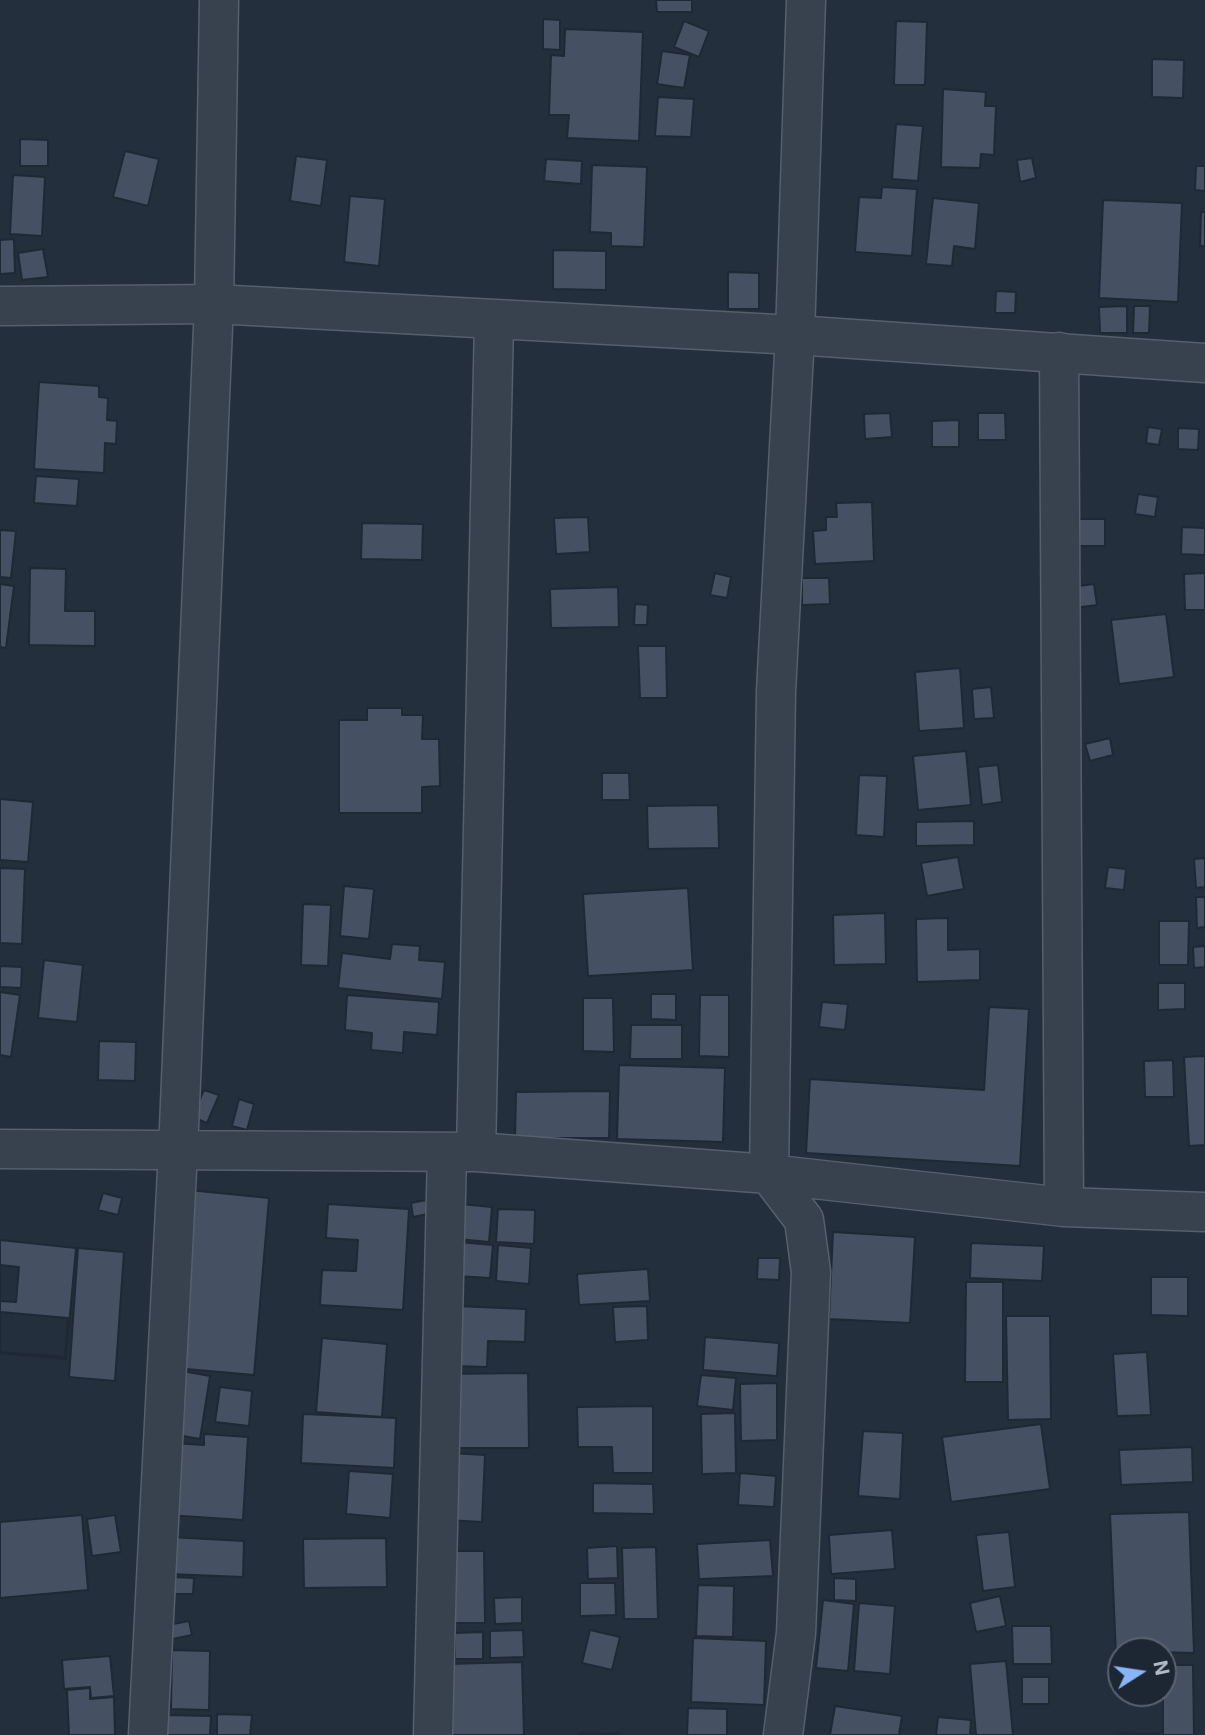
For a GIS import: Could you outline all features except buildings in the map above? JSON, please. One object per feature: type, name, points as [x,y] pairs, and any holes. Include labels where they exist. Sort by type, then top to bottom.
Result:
[{"type":"street","points":[[148,1735],[178,1151],[214,304],[219,0]]},
{"type":"street","points":[[783,1735],[796,1633],[811,1272],[804,1220],[769,1174],[776,691],[795,335],[806,0]]},
{"type":"street","points":[[0,306],[214,304],[795,335],[1205,363]]},
{"type":"street","points":[[433,1735],[461,1152],[494,321]]},
{"type":"street","points":[[1059,352],[1064,1207]]},
{"type":"street","points":[[0,1149],[461,1152],[769,1174],[1064,1207],[1205,1212]]}]
